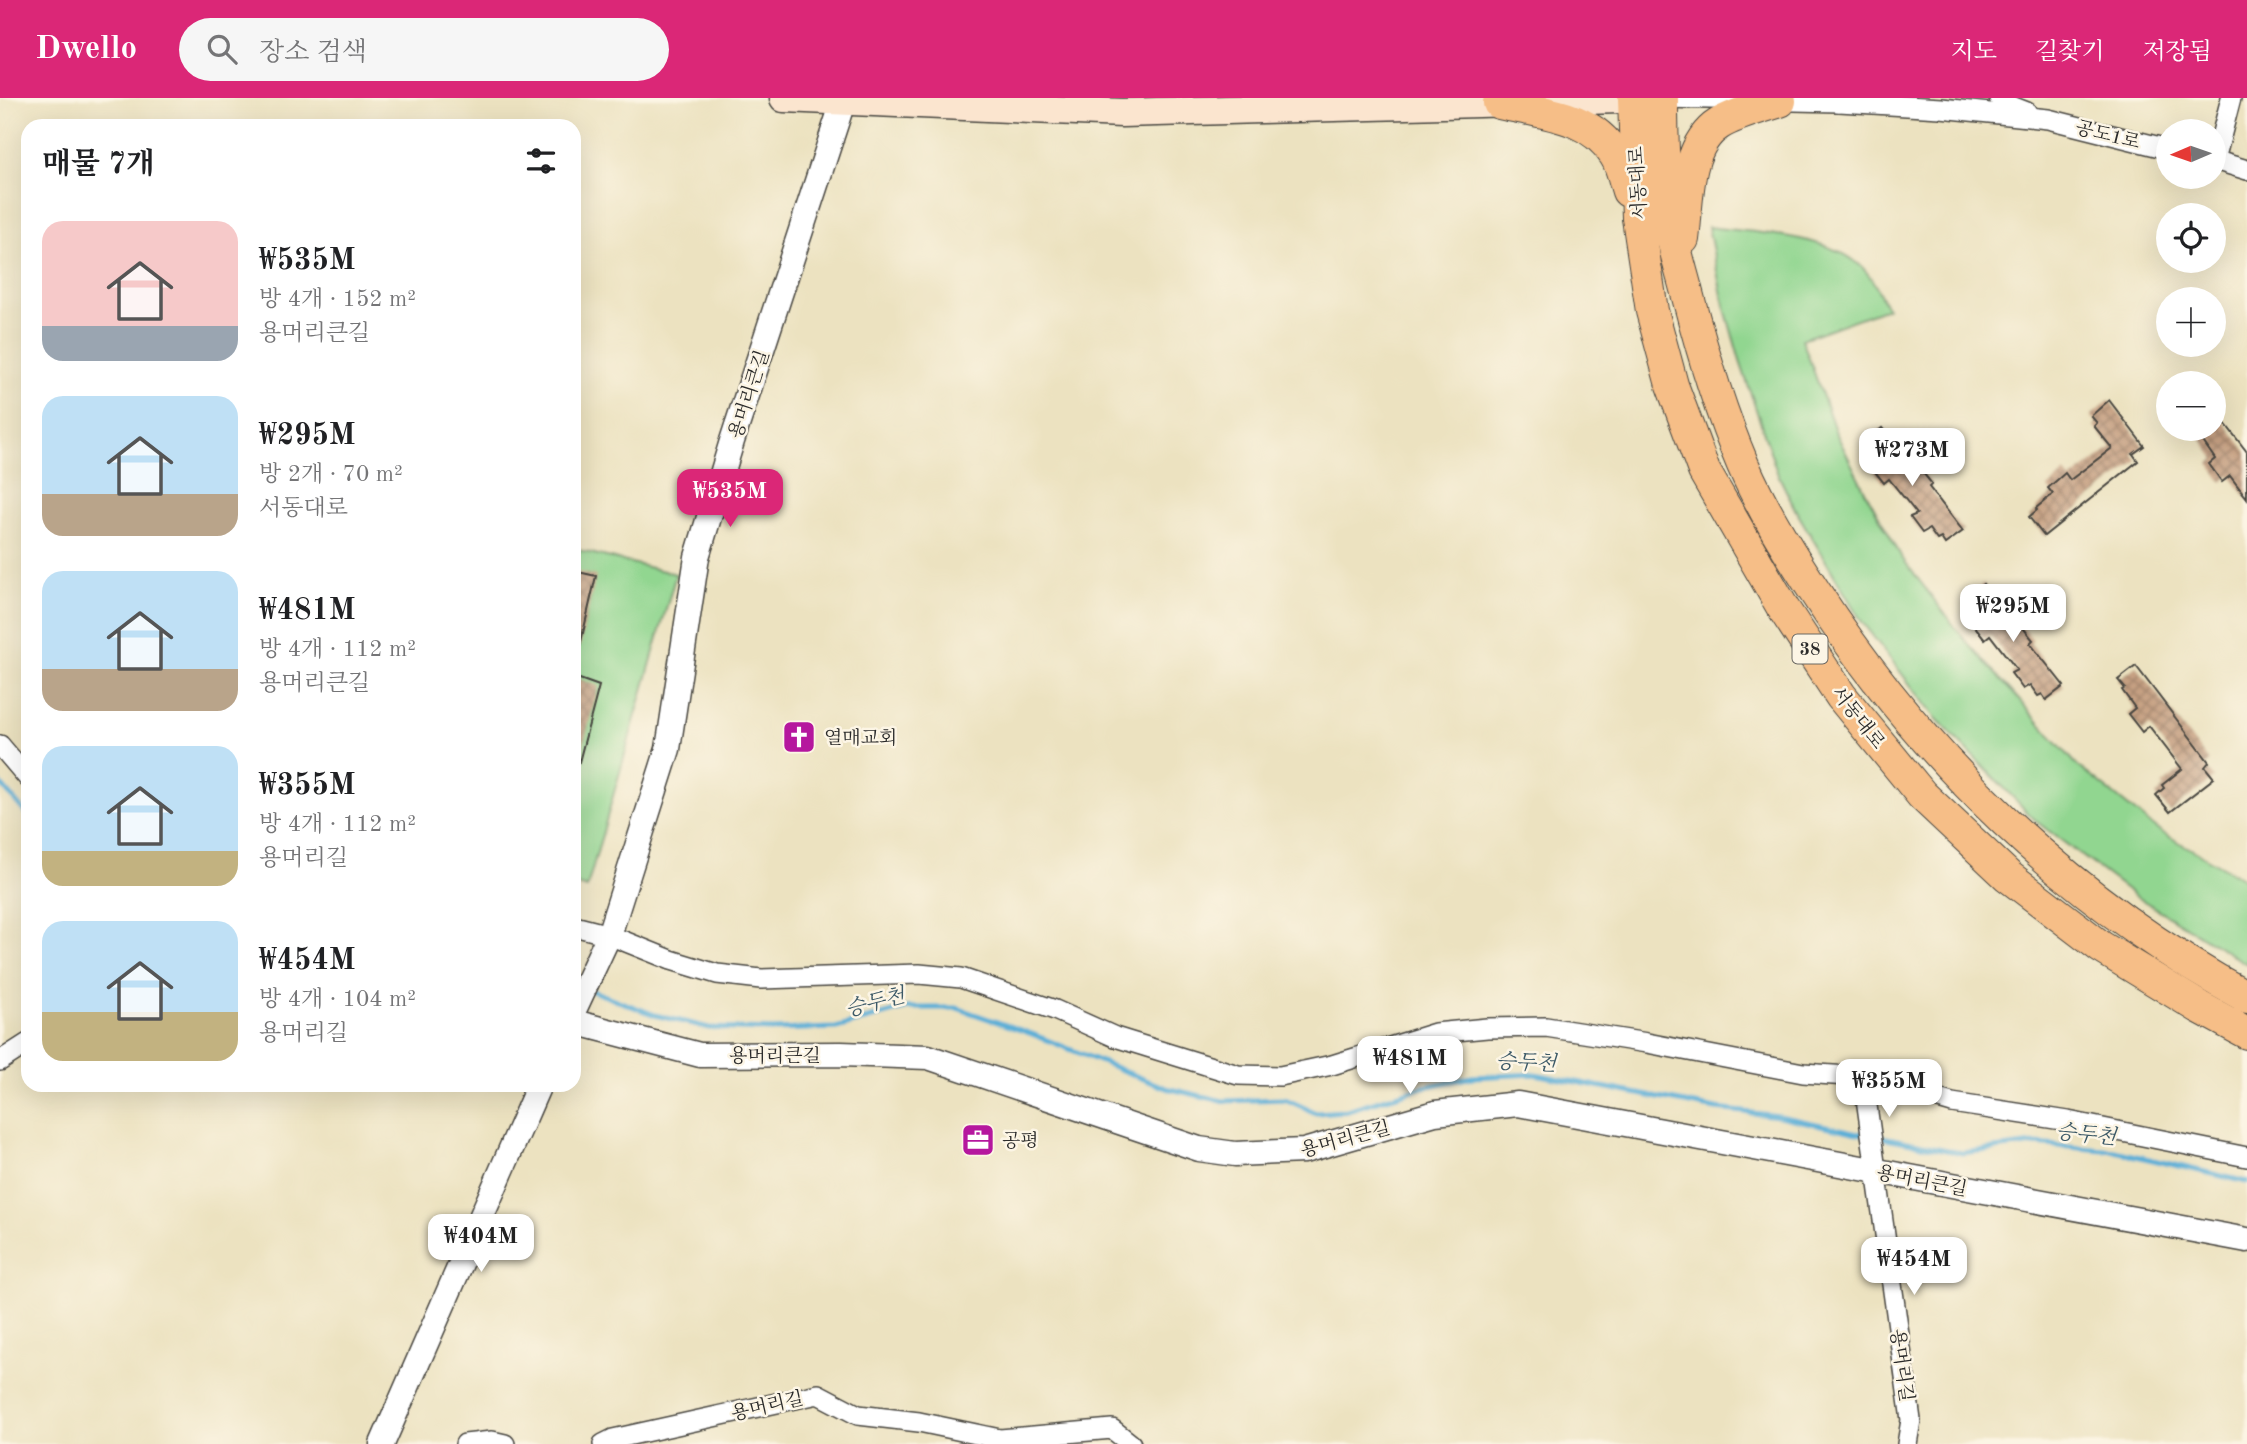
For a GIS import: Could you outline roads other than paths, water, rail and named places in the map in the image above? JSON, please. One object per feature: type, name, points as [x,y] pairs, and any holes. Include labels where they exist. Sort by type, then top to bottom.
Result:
[{"type":"main road","points":[[784,98],[1122,113],[1661,98]]},
{"type":"main road","name":"서동대로","points":[[1634,98],[1638,218],[1652,312],[1672,385],[1704,471],[1783,608],[1841,696],[1922,795],[2007,876],[2101,947],[2247,1033]]},
{"type":"main road","name":"서동대로","points":[[1661,98],[1668,212],[1718,402],[1743,466],[1774,527],[1805,577],[1887,694],[1939,754],[2044,857],[2105,907],[2197,970],[2247,997]]},
{"type":"main road","points":[[1680,264],[1692,168],[1700,142],[1718,124],[1777,99]]},
{"type":"main road","points":[[1507,101],[1579,121],[1600,135],[1616,156],[1638,218]]},
{"type":"street","name":"공도1로","points":[[1661,98],[1845,100],[1941,108],[2048,119],[2156,146]]},
{"type":"street","points":[[1999,98],[2009,105],[2048,119]]},
{"type":"street","points":[[2026,98],[2048,119]]},
{"type":"street","points":[[2225,119],[2231,98]]},
{"type":"street","name":"용머리큰길","points":[[581,1000],[607,942],[668,749],[697,557],[843,102]]},
{"type":"street","points":[[2226,164],[2247,170]]},
{"type":"street","points":[[0,744],[21,770]]},
{"type":"street","points":[[581,929],[607,942],[717,974],[761,979],[919,974],[961,978],[1055,1010],[1115,1037],[1238,1075],[1280,1076],[1332,1065],[1435,1033],[1487,1028],[1546,1027],[1647,1043],[1864,1086],[2068,1121],[2247,1157]]},
{"type":"street","name":"용머리큰길","points":[[581,1013],[700,1055],[841,1054],[928,1057],[1199,1149],[1235,1154],[1304,1151],[1435,1113],[1518,1104],[1874,1160],[2247,1240]]},
{"type":"street","points":[[0,1061],[21,1048]]},
{"type":"street","name":"용머리길","points":[[1864,1086],[1911,1420],[1907,1444]]},
{"type":"street","points":[[382,1444],[536,1092]]},
{"type":"street","name":"용머리길","points":[[603,1444],[613,1439],[818,1394],[858,1415],[919,1422],[1000,1439],[1112,1429],[1131,1444]]},
{"type":"street","points":[[465,1444],[492,1441],[505,1444]]},
{"type":"waterway","name":"승두천","points":[[0,783],[21,808]]},
{"type":"waterway","name":"승두천","points":[[590,990],[655,1015],[709,1028],[836,1028],[908,1008],[957,1008],[1032,1034],[1166,1088],[1223,1101],[1285,1099],[1316,1113],[1344,1111],[1423,1087],[1472,1077],[1535,1074],[1716,1109],[1779,1116],[1868,1135]]},
{"type":"waterway","name":"승두천","points":[[1877,1136],[1962,1153],[2035,1144],[2115,1151],[2247,1182]]},
{"type":"place","name":"열매교회","points":[[799,737]]},
{"type":"place","name":"공평","points":[[978,1140]]}]
